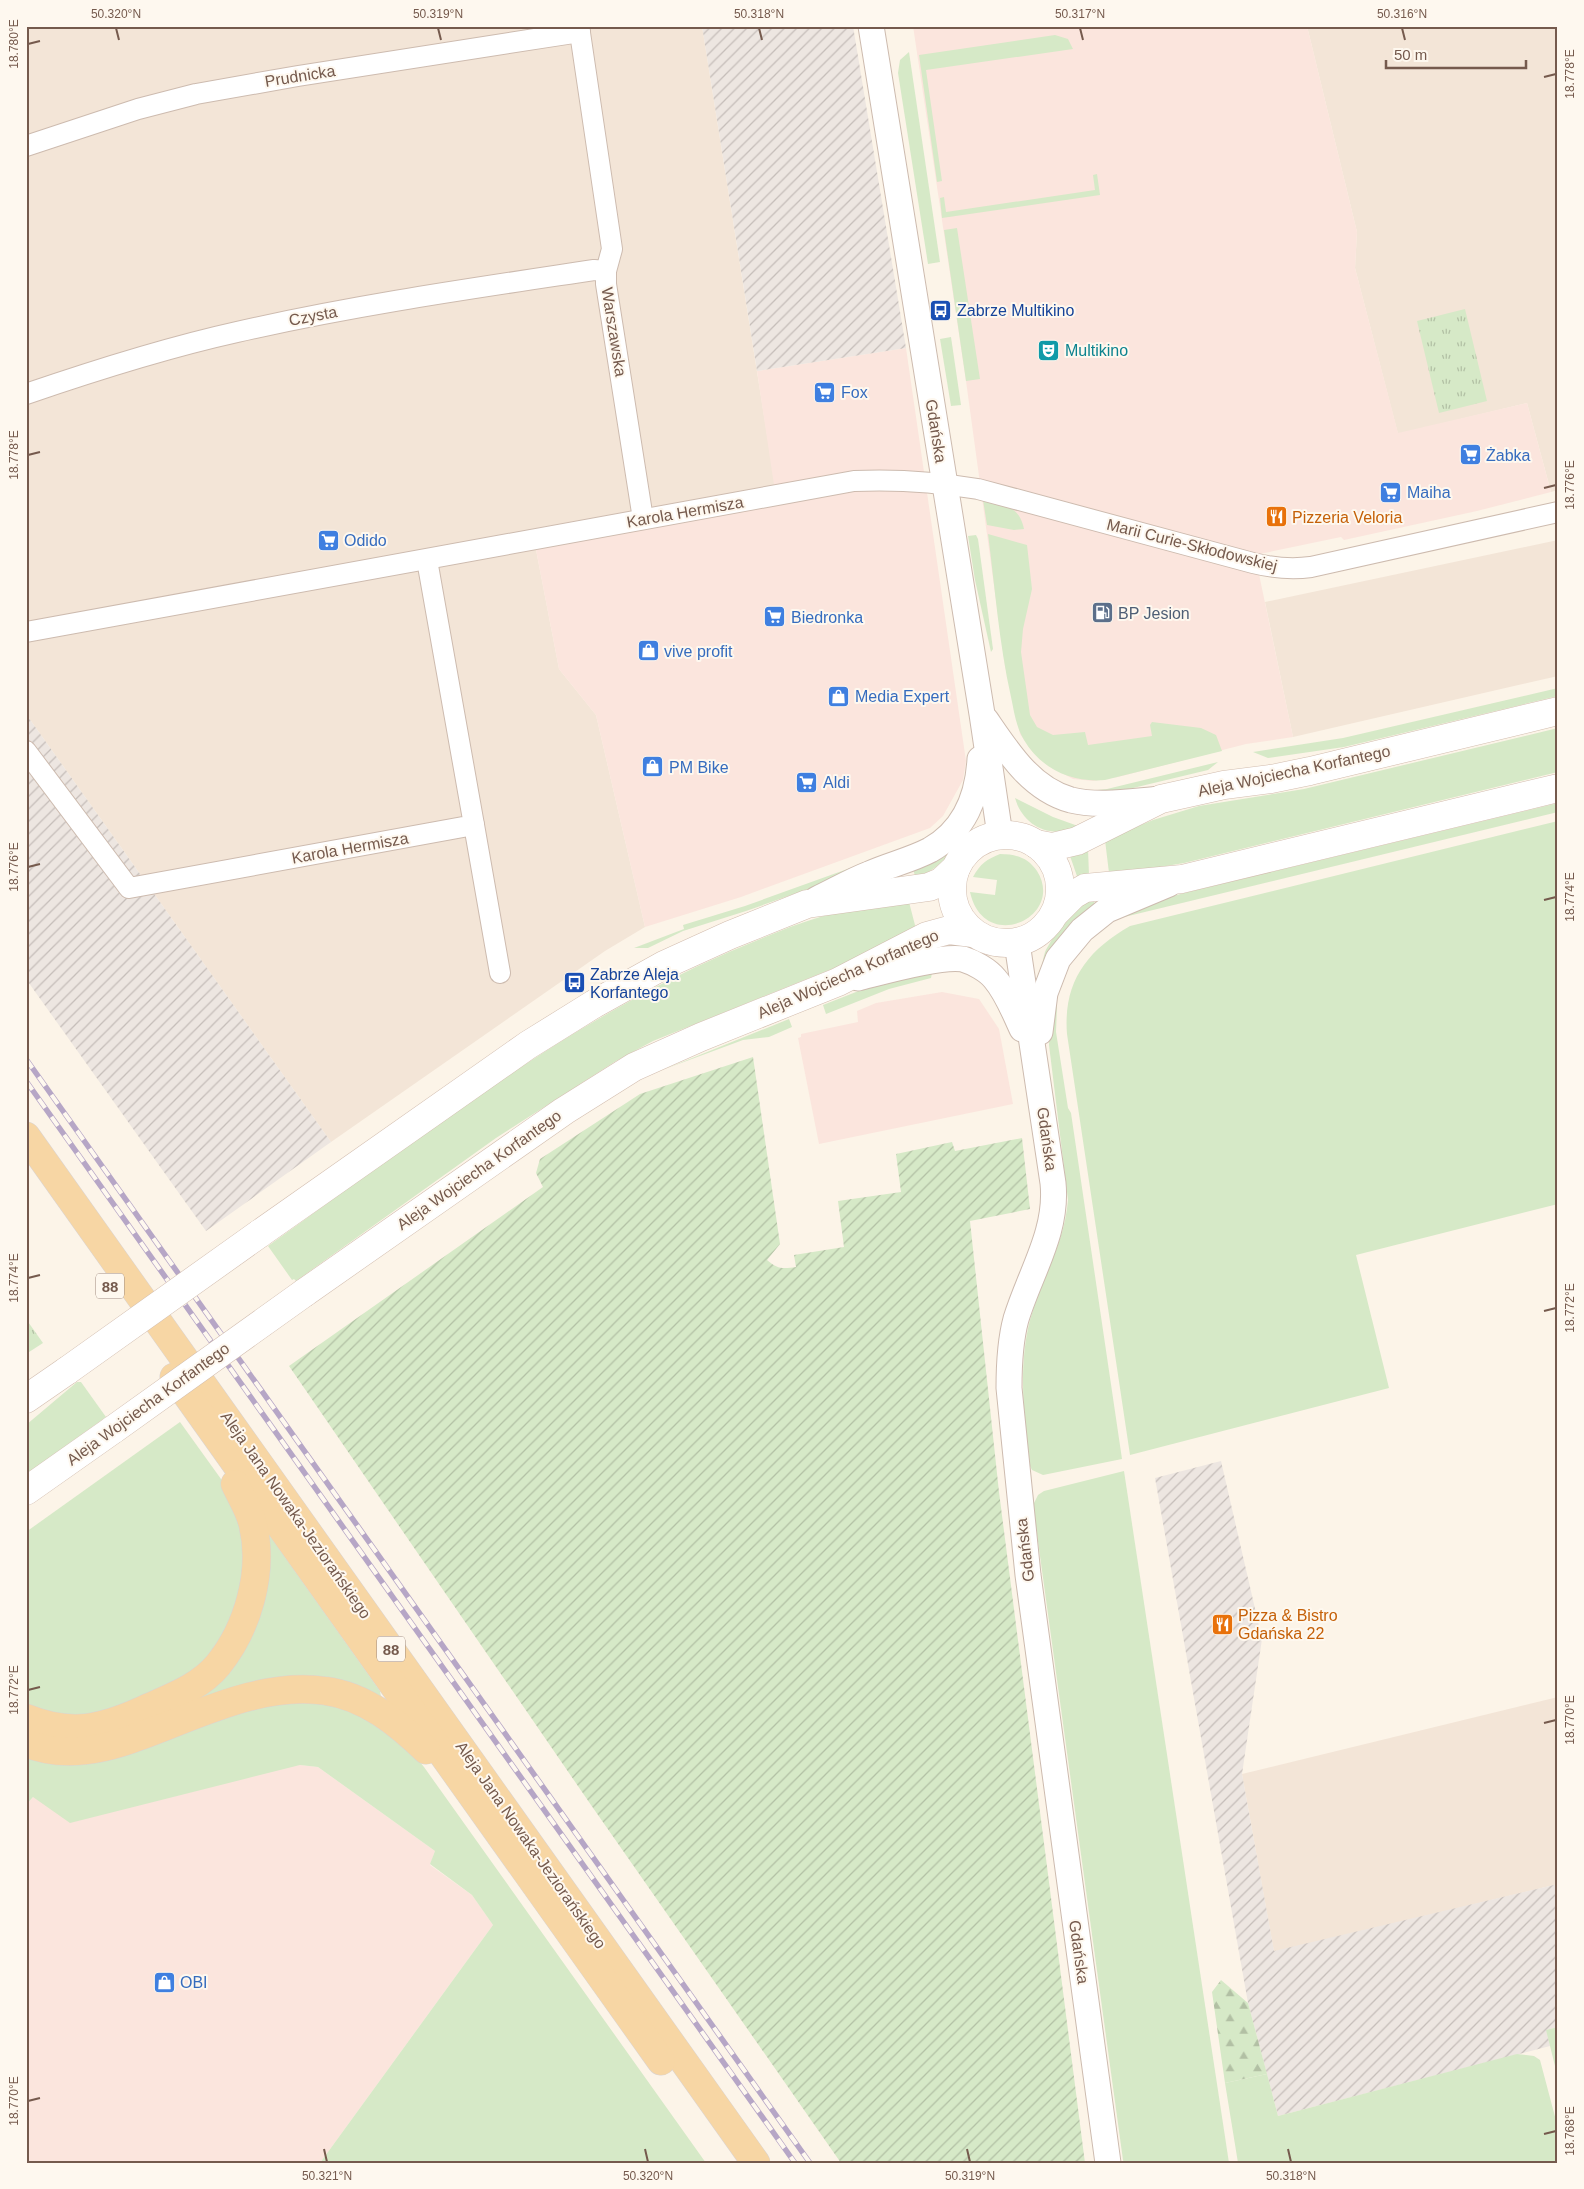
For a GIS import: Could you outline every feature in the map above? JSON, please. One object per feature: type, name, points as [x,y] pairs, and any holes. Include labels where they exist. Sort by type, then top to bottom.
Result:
[{"type":"main road","name":"Aleja Wojciecha Korfantego","points":[[1036,844],[1052,847],[1077,841],[1161,799],[1310,771],[1558,711]]},
{"type":"main road","points":[[956,868],[952,888],[953,903],[960,919],[973,933],[986,940],[1002,944],[1017,943],[1032,938],[1047,926],[1056,912],[1073,895],[1085,888],[1182,879],[1558,788]]},
{"type":"main road","points":[[26,1399],[528,1045],[571,1017],[633,982],[698,949],[807,904],[929,887],[941,882],[956,868],[971,848],[985,839],[1000,835],[1012,835],[1036,844],[1049,856],[1058,871],[1061,888],[1056,912]]},
{"type":"main road","name":"Aleja Wojciecha Korfantego","points":[[26,1491],[564,1111],[634,1067],[701,1037],[838,982],[927,936],[949,930],[973,933]]},
{"type":"main road","name":"Aleja Jana Nowaka-Jeziorańskiego","points":[[26,1136],[756,2163]]},
{"type":"main road","name":"Aleja Jana Nowaka-Jeziorańskiego","points":[[26,1168],[733,2163]]},
{"type":"main road","points":[[26,1718],[44,1725],[76,1729],[113,1723],[186,1691],[217,1666],[240,1631],[254,1588],[256,1547],[253,1524],[194,1404]]},
{"type":"main road","points":[[26,1743],[37,1748],[75,1752],[108,1747],[244,1698],[287,1690],[326,1691],[361,1702],[395,1722],[467,1789]]},
{"type":"street","name":"Gdańska","points":[[871,26],[1000,835]]},
{"type":"street","name":"Prudnicka","points":[[26,146],[138,109],[196,94],[579,29]]},
{"type":"street","name":"Warszawska","points":[[579,29],[612,249],[606,271],[606,284],[643,519]]},
{"type":"street","name":"Czysta","points":[[26,394],[165,350],[298,318],[594,270],[606,271]]},
{"type":"street","name":"Karola Hermisza","points":[[26,632],[854,481],[903,480],[945,483]]},
{"type":"street","name":"Marii Curie-Skłodowskiej","points":[[945,483],[1029,502],[1272,568],[1293,570],[1311,568],[1558,512]]},
{"type":"street","points":[[427,560],[500,972]]},
{"type":"street","points":[[982,714],[1006,749],[1030,778],[1050,792],[1073,800],[1099,802],[1161,799]]},
{"type":"street","points":[[807,904],[869,873],[930,850],[950,836],[965,816],[976,792],[982,714]]},
{"type":"street","name":"Karola Hermisza","points":[[26,751],[129,888],[474,825]]},
{"type":"street","points":[[1036,1062],[1045,993],[1058,959],[1082,930],[1107,910],[1182,879]]},
{"type":"street","name":"Gdańska","points":[[1017,943],[1053,1183],[1054,1208],[1046,1240],[1015,1321],[1009,1363],[1010,1388],[1028,1575],[1108,2163]]},
{"type":"street","points":[[838,982],[936,960],[962,959],[980,967],[995,978],[1008,999],[1036,1062]]},
{"type":"shaded area","points":[[26,26],[702,26],[775,485],[532,529],[559,669],[596,715],[645,927],[605,951],[331,1142],[26,714]]},
{"type":"shaded area","points":[[702,26],[853,26],[906,348],[757,371]]},
{"type":"shaded area","points":[[913,26],[1307,26],[1357,232],[1355,268],[1398,433],[1527,403],[1551,492],[1477,511],[1344,540],[1341,537],[1255,555],[1293,737],[1246,744],[1118,777],[1093,781],[1073,779],[1047,765],[1032,751],[1020,734],[1005,666],[966,381]]},
{"type":"shaded area","points":[[1307,26],[1558,26],[1558,490],[1551,492],[1527,403],[1398,434],[1355,268],[1357,232]]},
{"type":"shaded area","points":[[906,348],[966,761],[963,780],[943,816],[930,828],[741,897],[645,927],[596,715],[559,669],[532,529],[774,485],[757,371]]},
{"type":"shaded area","points":[[1558,540],[1558,676],[1293,737],[1265,602]]},
{"type":"shaded area","points":[[26,714],[331,1142],[206,1231],[26,979]]},
{"type":"shaded area","points":[[942,992],[979,999],[999,1029],[1013,1104],[819,1144],[798,1038],[801,1037],[801,1034],[858,1022],[857,1011],[876,1003]]},
{"type":"shaded area","points":[[1221,1461],[1262,1639],[1242,1774],[1274,1951],[1558,1884],[1558,2027],[1547,2030],[1550,2046],[1278,2116],[1248,2003],[1155,1478]]},
{"type":"shaded area","points":[[1558,1697],[1558,1884],[1274,1952],[1242,1774]]},
{"type":"shaded area","points":[[300,1765],[318,1767],[435,1851],[430,1865],[472,1895],[493,1925],[320,2163],[26,2163],[26,1805],[33,1797]]},
{"type":"green space","points":[[1055,35],[1068,39],[1073,49],[926,70],[942,181],[937,182],[919,55]]},
{"type":"green space","points":[[909,52],[940,262],[928,264],[898,73],[900,60]]},
{"type":"green space","points":[[1097,174],[1100,195],[942,218],[940,198],[944,197],[946,212],[1095,190],[1093,175]]},
{"type":"green space","points":[[957,228],[980,379],[966,381],[944,230]]},
{"type":"green space","points":[[1465,309],[1487,401],[1439,413],[1417,321]]},
{"type":"green space","points":[[951,337],[961,405],[951,406],[940,339]]},
{"type":"green space","points":[[983,500],[1010,508],[1022,521],[1024,529],[1014,530],[987,525]]},
{"type":"green space","points":[[988,534],[1027,545],[1032,589],[1023,629],[1021,652],[1030,715],[1037,727],[1053,735],[1085,732],[1088,745],[1152,736],[1150,725],[1152,722],[1201,728],[1216,735],[1222,751],[1105,780],[1081,779],[1069,776],[1058,772],[1039,759],[1021,735],[1014,713],[1000,636]]},
{"type":"green space","points":[[976,535],[993,649],[991,652],[975,580],[968,536]]},
{"type":"green space","points":[[1558,688],[1558,696],[1344,747],[1268,758],[1253,752],[1343,738]]},
{"type":"green space","points":[[1558,728],[1558,772],[1184,863],[1109,873],[1105,840],[1153,820],[1199,806],[1304,789]]},
{"type":"green space","points":[[1218,762],[1208,770],[1108,794],[1088,791],[1107,789]]},
{"type":"green space","points":[[1015,798],[1053,817],[1078,826],[1058,831],[1048,831],[1039,828],[1024,816]]},
{"type":"green space","points":[[1558,803],[1558,812],[1120,918],[1131,908],[1184,893]]},
{"type":"green space","points":[[1558,821],[1558,1204],[1356,1255],[1389,1388],[1130,1455],[1067,1034],[1069,999],[1080,970],[1101,946],[1130,926]]},
{"type":"green space","points":[[955,845],[947,856],[933,869],[915,876],[912,865]]},
{"type":"green space","points":[[1088,849],[1089,875],[1078,879],[1070,856]]},
{"type":"green space","points":[[892,853],[811,888],[683,931],[648,948],[634,948],[684,929],[683,925],[745,906]]},
{"type":"green space","points":[[1000,854],[1016,856],[1030,863],[1037,871],[1043,888],[1041,903],[1032,914],[1020,922],[1005,925],[990,922],[978,911],[970,892],[995,895],[997,880],[973,877],[984,863]]},
{"type":"green space","points":[[1094,899],[1095,910],[1041,972],[1045,952],[1053,938],[1073,914],[1087,902]]},
{"type":"green space","points":[[909,902],[916,929],[864,956],[653,1041],[616,1061],[496,1138],[296,1281],[292,1280],[268,1246],[435,1126],[548,1049],[667,981],[729,952],[820,917],[864,908]]},
{"type":"green space","points":[[933,968],[931,978],[889,989],[826,1014],[823,1005],[889,979]]},
{"type":"green space","points":[[1055,1000],[1057,1006],[1056,1032],[1068,1108],[1071,1113],[1122,1459],[1043,1475],[1032,1470],[1029,1464],[1023,1373],[1026,1337],[1030,1320],[1062,1232],[1068,1200],[1049,1045],[1050,1024]]},
{"type":"green space","points":[[789,1019],[792,1027],[769,1037],[743,1040],[665,1069]]},
{"type":"green space","points":[[753,1057],[780,1244],[767,1260],[777,1267],[796,1267],[794,1255],[844,1247],[838,1201],[901,1192],[896,1154],[952,1142],[955,1151],[1022,1138],[1030,1209],[970,1221],[999,1492],[1085,2163],[841,2163],[591,1805],[289,1366],[543,1187],[536,1173],[540,1159],[640,1094]]},
{"type":"green space","points":[[26,1319],[43,1343],[26,1354]]},
{"type":"green space","points":[[77,1382],[81,1382],[106,1417],[26,1474],[26,1425]]},
{"type":"green space","points":[[180,1422],[226,1486],[247,1545],[240,1607],[202,1668],[98,1719],[26,1710],[26,1532]]},
{"type":"green space","points":[[1124,1471],[1229,2163],[1124,2163],[1123,2160],[1033,1505],[1038,1495],[1044,1491]]},
{"type":"green space","points":[[267,1532],[380,1691],[381,1697],[217,1697],[36,1732],[203,1689]]},
{"type":"green space","points":[[339,1701],[410,1750],[424,1767],[706,2163],[320,2163],[493,1925],[472,1895],[430,1864],[435,1851],[318,1767],[300,1765],[70,1823],[33,1797],[26,1805],[26,1754],[257,1703]]},
{"type":"green space","points":[[1221,1980],[1248,2003],[1267,2074],[1225,2083],[1212,1992]]},
{"type":"green space","points":[[1558,2027],[1558,2078],[1546,2030]]},
{"type":"green space","points":[[1517,2054],[1534,2056],[1540,2060],[1558,2128],[1558,2163],[1238,2163],[1225,2083],[1267,2074],[1278,2116]]},
{"type":"railway","points":[[26,1059],[810,2163]]},
{"type":"railway","points":[[26,1081],[795,2163]]},
{"type":"place","name":"Zabrze Multikino","points":[[941,310]]},
{"type":"place","name":"Multikino","points":[[1049,350]]},
{"type":"place","name":"Fox","points":[[825,392]]},
{"type":"place","name":"Żabka","points":[[1470,455]]},
{"type":"place","name":"Maiha","points":[[1391,492]]},
{"type":"place","name":"Pizzeria Veloria","points":[[1276,517]]},
{"type":"place","name":"Odido","points":[[328,540]]},
{"type":"place","name":"BP Jesion","points":[[1102,613]]},
{"type":"place","name":"Biedronka","points":[[775,617]]},
{"type":"place","name":"vive profit","points":[[648,651]]},
{"type":"place","name":"Media Expert","points":[[839,696]]},
{"type":"place","name":"PM Bike","points":[[653,767]]},
{"type":"place","name":"Aldi","points":[[807,782]]},
{"type":"place","name":"Zabrze Aleja Korfantego","points":[[574,983]]},
{"type":"place","name":"Pizza & Bistro Gdańska 22","points":[[1222,1624]]},
{"type":"place","name":"OBI","points":[[164,1982]]}]
